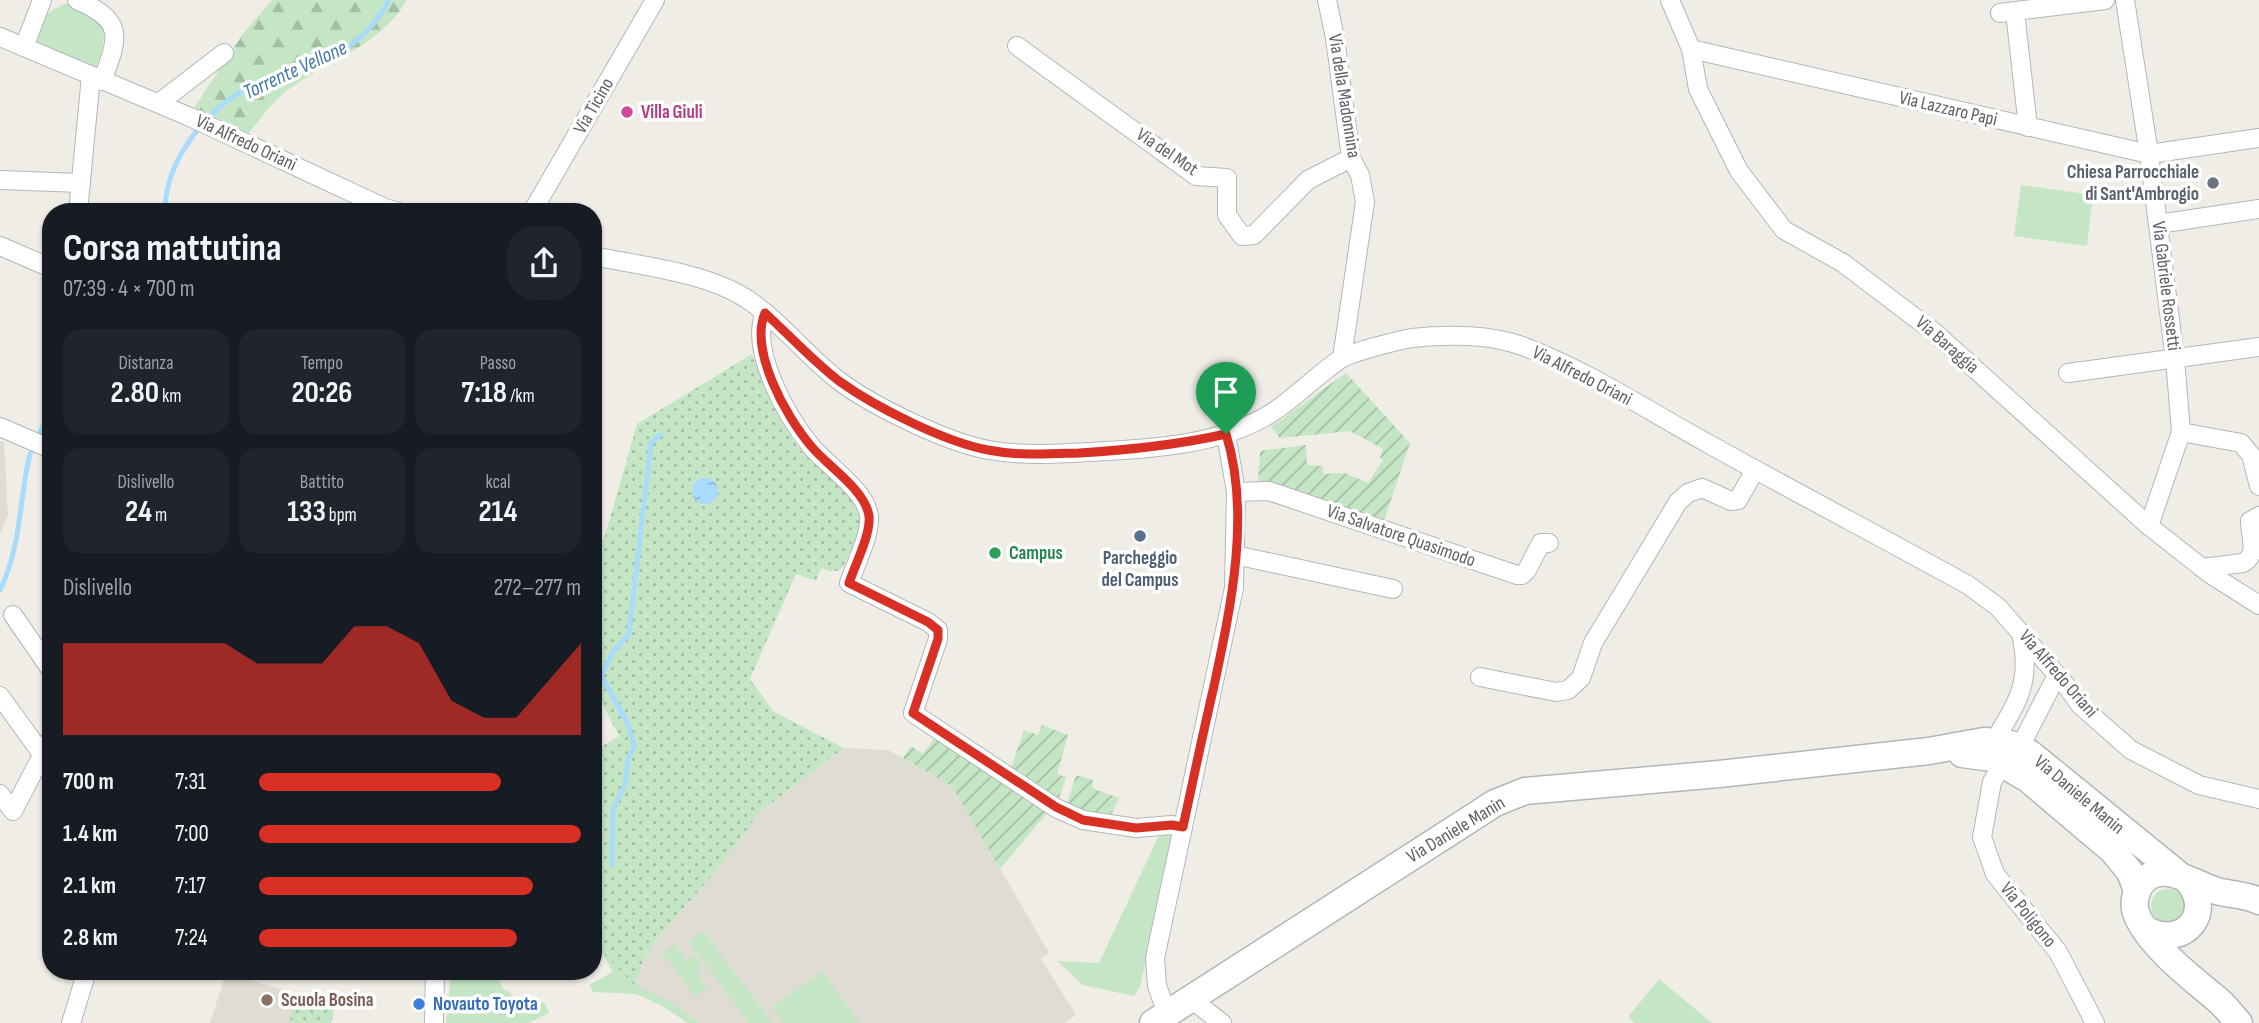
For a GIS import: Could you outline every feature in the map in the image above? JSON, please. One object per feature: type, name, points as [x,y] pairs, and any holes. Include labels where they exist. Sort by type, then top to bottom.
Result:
[{"type":"main road","name":"Via Daniele Manin","points":[[2006,750],[2028,779],[2126,864],[2137,890]]},
{"type":"main road","name":"Via Daniele Manin","points":[[1160,1018],[1495,803],[1525,791],[1719,774],[1929,751],[1984,755],[2006,750],[2182,876]]},
{"type":"main road","points":[[2239,1023],[2176,964],[2139,922],[2134,901],[2143,882],[2159,873],[2182,876],[2219,892],[2246,895],[2259,901]]},
{"type":"main road","points":[[2182,876],[2197,896],[2199,906],[2188,948],[2213,996]]},
{"type":"main road","points":[[2147,930],[2167,936],[2177,934],[2195,919],[2227,902],[2239,903],[2259,912]]},
{"type":"street","points":[[24,47],[40,6],[57,0]]},
{"type":"street","points":[[77,0],[108,18],[114,32],[113,52],[97,78],[79,203]]},
{"type":"street","name":"Via Ticino","points":[[537,203],[655,0]]},
{"type":"street","name":"Via della Madonnina","points":[[1328,0],[1351,158],[1360,175],[1365,202],[1342,358]]},
{"type":"street","points":[[1670,0],[1692,49]]},
{"type":"street","points":[[2028,127],[2007,12],[2105,0]]},
{"type":"street","name":"Via Gabriele Rossetti","points":[[2125,0],[2180,358],[2181,432],[2149,526]]},
{"type":"street","name":"Via Alfredo Oriani","points":[[0,37],[159,103],[374,203]]},
{"type":"street","name":"Via del Mot","points":[[1017,46],[1196,176],[1227,178],[1227,215],[1242,236],[1254,235],[1308,180],[1351,158]]},
{"type":"street","name":"Via Lazzaro Papi","points":[[1692,49],[2149,154],[2259,138]]},
{"type":"street","name":"Via Baraggia","points":[[1692,49],[1698,89],[1739,171],[1784,230],[1843,263],[1934,332],[2149,526],[2202,568],[2259,605]]},
{"type":"street","points":[[159,103],[224,52]]},
{"type":"street","points":[[0,180],[81,183]]},
{"type":"street","points":[[2158,224],[2259,209]]},
{"type":"street","points":[[0,246],[42,264]]},
{"type":"street","name":"Via Alfredo Oriani","points":[[602,258],[699,279],[735,293],[765,313],[836,379],[859,394],[952,440],[1001,452],[1103,452],[1179,444],[1226,434],[1271,413],[1342,358],[1408,339],[1461,334],[1522,345],[1590,378],[1968,584],[1998,607],[2021,631],[2080,705],[2131,750],[2199,785],[2259,799]]},
{"type":"street","points":[[765,313],[761,323],[766,370],[798,429],[811,447],[860,496],[867,508],[867,531],[849,583],[928,622],[938,630],[938,639],[913,713],[1056,807],[1083,820],[1136,828],[1172,825],[1183,827]]},
{"type":"street","points":[[2067,373],[2259,347]]},
{"type":"street","points":[[0,428],[42,446]]},
{"type":"street","points":[[2181,432],[2233,440],[2245,445],[2251,455],[2259,486]]},
{"type":"street","points":[[1160,1018],[1155,958],[1227,631],[1234,588],[1237,492],[1226,434]]},
{"type":"street","points":[[1480,677],[1556,692],[1568,690],[1581,678],[1593,643],[1678,502],[1688,493],[1702,488],[1731,501],[1738,500],[1755,470]]},
{"type":"street","name":"Via Salvatore Quasimodo","points":[[1237,492],[1269,491],[1517,575],[1522,575],[1527,570],[1541,543],[1549,543]]},
{"type":"street","points":[[2202,568],[2249,560],[2254,551],[2250,521],[2259,516]]},
{"type":"street","points":[[1235,555],[1394,589]]},
{"type":"street","points":[[13,615],[42,657]]},
{"type":"street","points":[[2006,750],[2012,708],[2026,675],[2027,659],[2021,631]]},
{"type":"street","points":[[2006,750],[2057,675]]},
{"type":"street","points":[[0,696],[42,742]]},
{"type":"street","name":"Via Poligono","points":[[2006,750],[1992,782],[1982,837],[1995,874],[2058,952],[2095,1023]]},
{"type":"street","points":[[0,794],[13,811],[42,754]]},
{"type":"street","points":[[71,1023],[83,980]]},
{"type":"street","points":[[434,1023],[435,980]]},
{"type":"street","points":[[1191,999],[1222,1023]]},
{"type":"shaded area","points":[[0,441],[4,442],[8,515],[0,534]]},
{"type":"shaded area","points":[[844,748],[888,750],[952,785],[1049,953],[1041,959],[1076,1015],[1064,1023],[699,1023],[672,1003],[634,985],[645,957],[658,937],[712,876],[761,811]]},
{"type":"shaded area","name":"Scuola Bosina","points":[[224,980],[250,980],[335,1005],[331,1023],[210,1023]]},
{"type":"green space","points":[[272,0],[407,0],[384,29],[370,40],[285,92],[248,134],[194,108],[243,34]]},
{"type":"green space","points":[[67,3],[100,19],[104,39],[94,71],[30,44],[43,18]]},
{"type":"green space","points":[[2021,185],[2093,195],[2087,246],[2014,236]]},
{"type":"green space","points":[[752,354],[767,393],[789,433],[805,455],[855,504],[860,524],[843,567],[835,571],[821,568],[816,581],[796,574],[750,679],[774,712],[844,748],[761,811],[712,876],[658,937],[645,957],[634,985],[602,951],[602,746],[619,736],[602,703],[602,539],[637,424]]},
{"type":"green space","points":[[1346,373],[1410,443],[1382,527],[1258,483],[1260,451],[1306,445],[1307,465],[1323,466],[1323,474],[1345,473],[1368,483],[1383,460],[1380,458],[1383,449],[1350,431],[1280,438],[1271,427]]},
{"type":"green space","points":[[1042,725],[1068,735],[1057,774],[1066,777],[1056,801],[1009,773],[1024,730],[1038,735]]},
{"type":"green space","points":[[935,737],[1051,808],[1000,869],[952,786],[903,758],[911,746],[923,754]]},
{"type":"green space","points":[[1076,775],[1093,780],[1092,788],[1119,798],[1108,822],[1069,806]]},
{"type":"green space","points":[[1161,831],[1174,834],[1140,987],[1134,996],[1082,985],[1058,961],[1099,963]]},
{"type":"green space","points":[[2168,889],[2180,894],[2185,906],[2180,918],[2168,923],[2156,918],[2151,906],[2156,894]]},
{"type":"green space","points":[[602,902],[658,937],[645,957],[634,984],[672,1003],[699,1023],[688,1023],[662,1006],[636,994],[593,992],[589,985],[613,972],[602,953]]},
{"type":"green space","points":[[703,931],[772,1023],[749,1023],[689,942]]},
{"type":"green space","points":[[674,944],[687,961],[694,956],[703,968],[696,973],[707,988],[695,997],[663,953]]},
{"type":"green space","points":[[822,971],[860,1023],[784,1023],[772,1008]]},
{"type":"green space","points":[[1659,979],[1712,1023],[1635,1023],[1628,1017]]},
{"type":"green space","points":[[450,980],[498,980],[504,990],[509,991],[522,1013],[544,1002],[549,1013],[528,1023],[446,1023]]},
{"type":"green space","points":[[298,994],[335,1005],[331,1023],[289,1023]]},
{"type":"water","points":[[705,478],[714,482],[718,491],[714,500],[705,504],[696,500],[692,491],[696,482]]},
{"type":"waterway","name":"Torrente Vellone","points":[[165,203],[170,180],[183,151],[209,117],[230,99],[255,84],[313,66],[339,53],[373,25],[389,0]]},
{"type":"waterway","name":"Torrente Vellone","points":[[0,590],[16,541],[29,458],[42,429]]},
{"type":"waterway","points":[[602,673],[613,652],[629,634],[651,443],[660,435]]},
{"type":"waterway","points":[[602,677],[628,724],[634,746],[628,760],[625,784],[613,809],[612,865]]},
{"type":"place","name":"Villa Giuli","points":[[627,112]]},
{"type":"place","name":"Chiesa Parrocchiale di Sant'Ambrogio","points":[[2213,183]]},
{"type":"place","name":"Parcheggio del Campus","points":[[1140,536]]},
{"type":"place","name":"Campus","points":[[995,553]]},
{"type":"place","name":"Scuola Bosina","points":[[267,1000]]},
{"type":"place","name":"Novauto Toyota","points":[[419,1004]]},
{"type":"route","points":[[765,313],[836,379],[859,394],[952,440],[972,446],[1012,453],[1042,454],[1127,450],[1179,444],[1226,434],[1237,492],[1234,588],[1227,631],[1183,827],[1172,825],[1136,828],[1083,820],[1056,807],[913,713],[938,639],[938,630],[931,623],[849,583],[867,531],[867,508],[860,496],[811,447],[798,429],[766,370],[761,323],[765,313]]}]
